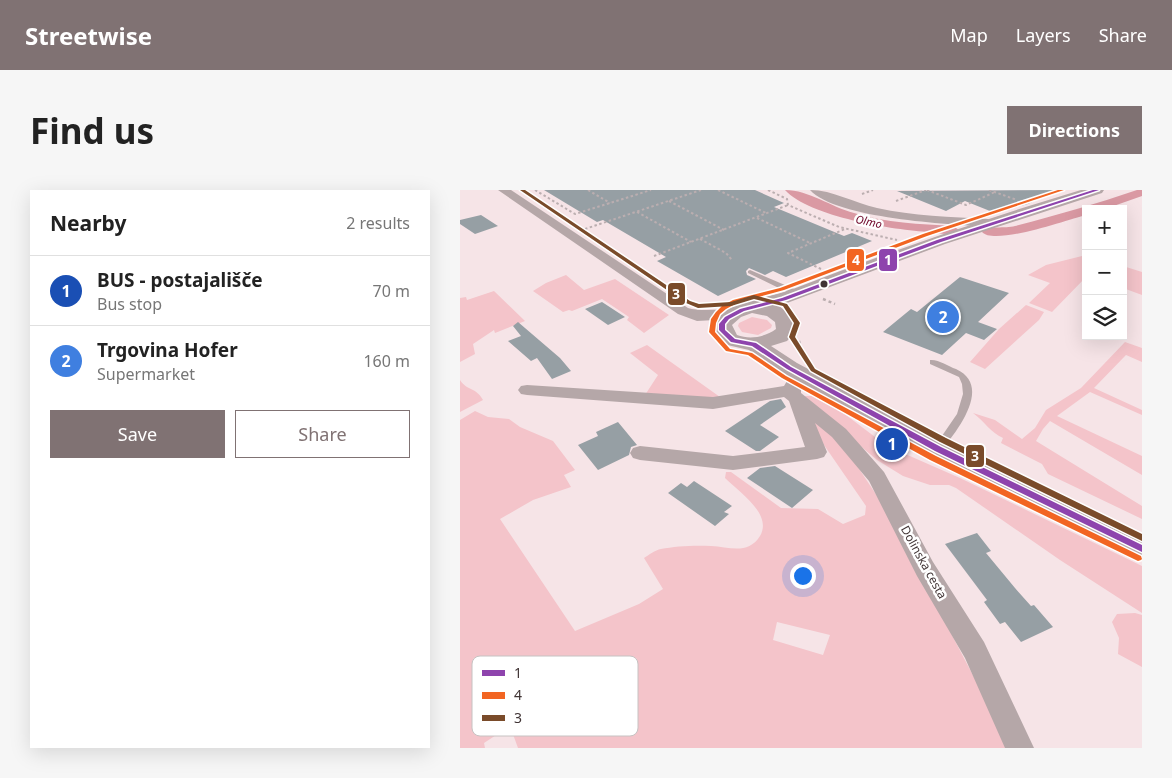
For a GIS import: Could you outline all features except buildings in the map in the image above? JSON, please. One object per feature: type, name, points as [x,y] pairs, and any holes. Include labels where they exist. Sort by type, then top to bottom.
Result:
[{"type":"street","points":[[504,190],[670,304],[697,316],[727,322],[753,308],[988,223],[1097,190]]},
{"type":"street","points":[[816,190],[851,206],[878,213],[988,223]]},
{"type":"street","points":[[780,314],[794,294]]},
{"type":"street","points":[[727,322],[733,341],[754,344],[765,343],[781,336],[787,325],[780,314],[753,308]]},
{"type":"street","points":[[640,453],[733,463],[817,452],[798,389],[792,359],[781,336]]},
{"type":"street","points":[[754,344],[798,389],[938,450],[1142,550]]},
{"type":"street","points":[[527,390],[713,403],[798,389]]},
{"type":"street","name":"Dolinska cesta","points":[[798,389],[877,477],[925,569],[975,650],[1020,748]]},
{"type":"lane","points":[[750,272],[794,294]]},
{"type":"lane","points":[[933,362],[962,375],[967,386],[964,408],[956,427],[938,450]]},
{"type":"path","points":[[535,190],[575,214],[651,190]]},
{"type":"path","points":[[588,190],[610,203]]},
{"type":"path","points":[[639,190],[644,192]]},
{"type":"path","points":[[579,231],[701,190]]},
{"type":"path","points":[[718,190],[766,213]]},
{"type":"path","points":[[768,190],[787,198],[788,205]]},
{"type":"path","points":[[927,190],[966,205],[995,192],[989,190]]},
{"type":"path","points":[[669,201],[724,230]]},
{"type":"path","points":[[654,256],[788,205],[846,229],[925,246]]},
{"type":"path","points":[[637,212],[691,242]]},
{"type":"path","points":[[757,217],[811,243]]},
{"type":"path","points":[[837,277],[788,252],[846,229]]},
{"type":"path","points":[[700,239],[726,253],[732,260]]},
{"type":"shaded area","points":[[1082,256],[1082,281],[1052,312],[1029,303],[1050,283],[1028,275],[1046,265]]},
{"type":"shaded area","points":[[1127,267],[1142,272],[1142,295],[1127,289]]},
{"type":"shaded area","points":[[566,275],[584,290],[615,279],[669,315],[644,333],[627,320],[629,317],[602,299],[572,311],[563,312],[533,291],[546,283]]},
{"type":"shaded area","points":[[494,291],[525,321],[495,333],[494,330],[473,344],[475,354],[460,362],[460,298],[466,297],[467,300]]},
{"type":"shaded area","points":[[1026,305],[1044,312],[1039,320],[985,369],[970,362],[999,329]]},
{"type":"shaded area","points":[[752,317],[767,320],[772,325],[771,328],[758,335],[742,332],[738,326],[739,323]]},
{"type":"shaded area","points":[[1125,342],[1142,348],[1142,362],[1126,355],[1094,388],[1142,410],[1142,415],[1090,392],[1057,416],[1142,456],[1142,475],[1050,421],[1036,441],[1142,506],[1142,519],[1048,474],[1042,464],[1001,443],[1003,438],[973,413],[995,420],[1022,439],[1035,428],[1046,410],[1081,388]]},
{"type":"shaded area","points":[[647,345],[720,397],[692,398],[645,395],[658,375],[630,353]]},
{"type":"shaded area","points":[[460,380],[483,400],[460,412]]},
{"type":"shaded area","points":[[805,396],[812,396],[842,412],[887,446],[960,478],[1142,566],[1142,613],[1060,560],[956,488],[949,485],[930,485],[903,476],[877,460],[805,399]]},
{"type":"shaded area","points":[[475,411],[488,417],[509,419],[520,427],[553,441],[575,470],[564,475],[571,487],[533,500],[500,519],[575,631],[639,604],[663,589],[644,558],[654,551],[679,546],[744,548],[755,542],[763,528],[762,520],[753,504],[725,478],[726,472],[731,472],[781,508],[818,509],[843,524],[865,515],[866,506],[824,445],[813,424],[819,421],[840,440],[887,511],[1011,748],[518,748],[514,736],[638,736],[638,656],[472,656],[472,736],[495,736],[484,743],[485,748],[460,748],[460,420]],"holes":[[[777,622],[830,635],[823,655],[773,640]]]},
{"type":"shaded area","points":[[1135,613],[1142,615],[1142,667],[1118,654],[1119,638],[1112,622],[1117,614]]},
{"type":"waterway","name":"Olmo","points":[[791,190],[830,209],[869,221],[909,227],[953,230]]},
{"type":"waterway","points":[[1105,205],[1142,192]]},
{"type":"waterway","points":[[988,232],[1008,232],[1082,212]]},
{"type":"transit line","name":"3","points":[[522,190],[688,302],[698,306],[731,304],[754,297],[785,305],[797,323],[792,337],[813,370],[943,440],[1142,538]]},
{"type":"transit line","name":"4","points":[[1062,190],[925,235],[782,289],[735,301],[718,313],[714,319],[712,332],[728,350],[750,354],[784,377],[933,458],[1138,558]]},
{"type":"transit line","name":"1","points":[[1097,190],[939,241],[784,299],[742,310],[727,318],[722,324],[722,330],[733,341],[754,344],[789,368],[938,449],[1142,549]]},
{"type":"place","name":"Trgovina Hofer","points":[[943,317]]},
{"type":"place","name":"BUS - postajališče","points":[[892,444]]}]
